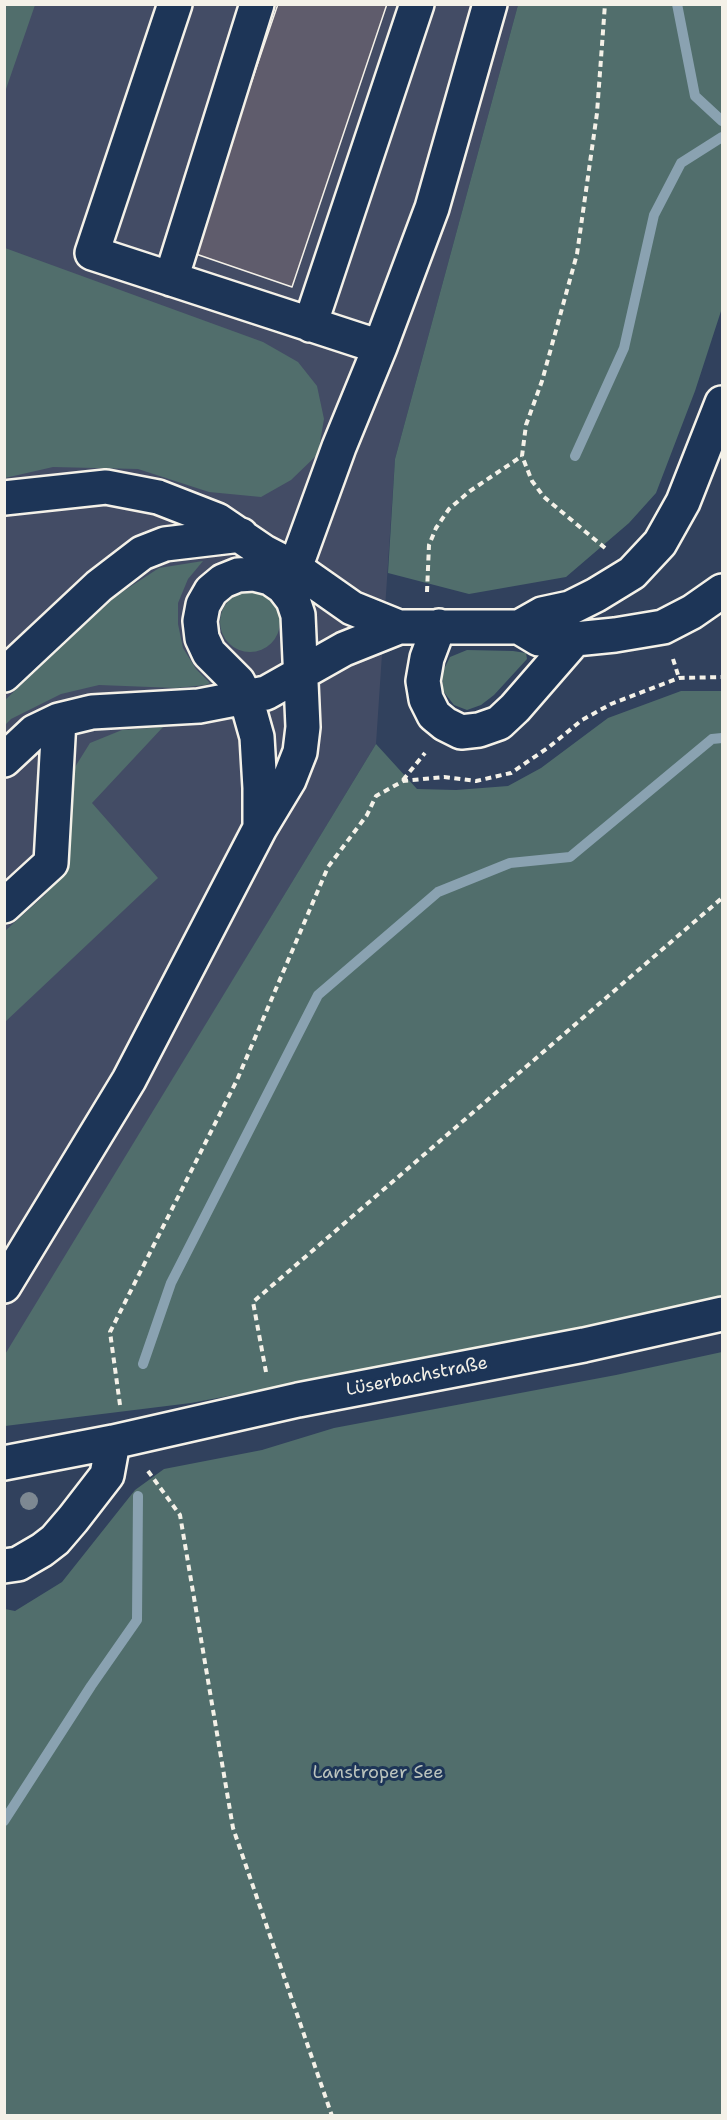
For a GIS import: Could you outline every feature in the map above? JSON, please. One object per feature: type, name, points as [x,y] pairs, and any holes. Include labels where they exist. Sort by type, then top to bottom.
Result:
[{"type":"street","points":[[175,4],[92,253],[381,347]]},
{"type":"street","points":[[171,279],[257,4]]},
{"type":"street","points":[[310,325],[417,4]]},
{"type":"street","points":[[4,1286],[129,1080],[260,828],[289,780],[300,752],[303,727],[298,615],[289,578],[339,447],[381,347],[432,208],[490,4]]},
{"type":"street","points":[[4,498],[106,487],[158,497],[217,520],[264,552],[289,578],[352,608],[422,626],[519,627],[542,614],[570,608],[596,596],[632,573],[660,543],[683,502],[723,403]]},
{"type":"street","points":[[4,675],[99,586],[142,553],[165,544],[241,535]]},
{"type":"street","points":[[260,828],[257,737],[246,698],[238,682],[209,653],[202,638],[200,621],[203,605],[211,591],[223,581],[238,575],[254,574],[270,578],[289,578]]},
{"type":"street","points":[[519,627],[539,639],[575,639],[663,627],[692,612],[723,591]]},
{"type":"street","points":[[422,626],[427,658],[423,681],[426,699],[434,715],[460,732],[479,730],[499,723],[515,708],[575,639]]},
{"type":"street","points":[[4,760],[34,732],[59,720],[92,712],[199,705],[266,693],[344,649],[422,626]]},
{"type":"street","points":[[4,906],[51,863],[59,720]]},
{"type":"street","name":"Lüserbachstraße","points":[[4,1463],[272,1406],[584,1345],[723,1314]]},
{"type":"street","points":[[4,1566],[18,1564],[55,1540],[107,1475],[119,1440]]},
{"type":"path","points":[[605,4],[597,113],[577,254],[543,381],[526,424],[522,456],[532,481],[544,497],[632,573]]},
{"type":"path","points":[[422,626],[429,545],[436,528],[449,509],[470,490],[522,456]]},
{"type":"path","points":[[663,627],[679,678]]},
{"type":"path","points":[[332,2115],[233,1828],[180,1515],[119,1440],[110,1332],[237,1080],[328,867],[367,815],[376,796],[403,781],[444,777],[476,781],[511,773],[549,747],[582,720],[611,704],[679,678],[723,677]]},
{"type":"path","points":[[272,1406],[253,1302],[723,898]]},
{"type":"shaded area","points":[[5,5],[518,5],[395,459],[376,744],[5,1356]]},
{"type":"green space","points":[[4,5],[35,5],[5,92]]},
{"type":"green space","points":[[518,5],[722,5],[722,308],[695,391],[656,493],[629,523],[566,577],[469,594],[388,573],[395,459]]},
{"type":"green space","points":[[5,248],[263,342],[298,362],[317,386],[324,419],[318,454],[291,480],[261,497],[209,492],[138,469],[53,467],[5,478]]},
{"type":"green space","points":[[203,561],[188,579],[178,603],[178,624],[183,648],[196,669],[210,683],[176,688],[99,685],[61,694],[11,719],[5,725],[5,700],[116,596],[159,568]]},
{"type":"green space","points":[[244,592],[256,592],[267,597],[275,605],[280,622],[278,634],[267,647],[256,652],[244,652],[233,647],[225,639],[220,628],[220,616],[225,605],[233,597]]},
{"type":"green space","points":[[467,650],[513,651],[526,653],[527,659],[494,695],[481,705],[467,710],[454,705],[443,691],[442,673],[450,657]]},
{"type":"green space","points":[[681,691],[722,691],[722,1297],[636,1319],[191,1403],[5,1426],[4,1356],[376,744],[417,789],[456,790],[508,786],[541,768],[608,718]]},
{"type":"green space","points":[[163,727],[92,803],[158,878],[5,1022],[5,931],[45,895],[64,870],[68,806],[75,767],[90,743],[122,730]]},
{"type":"green space","name":"Lanstroper See","points":[[722,1352],[722,2115],[5,2115],[5,1609],[15,1611],[62,1582],[135,1490],[164,1469],[262,1450],[334,1428],[616,1375]]},
{"type":"building","points":[[278,4],[387,4],[292,287],[193,253]]},
{"type":"waterway","points":[[677,4],[695,96],[722,121]]},
{"type":"waterway","points":[[575,456],[624,348],[654,215],[681,163],[722,137]]},
{"type":"waterway","points":[[143,1364],[171,1283],[318,995],[438,892],[510,863],[570,857],[712,739],[722,738]]},
{"type":"waterway","points":[[4,1821],[91,1686],[137,1620],[138,1496]]}]
